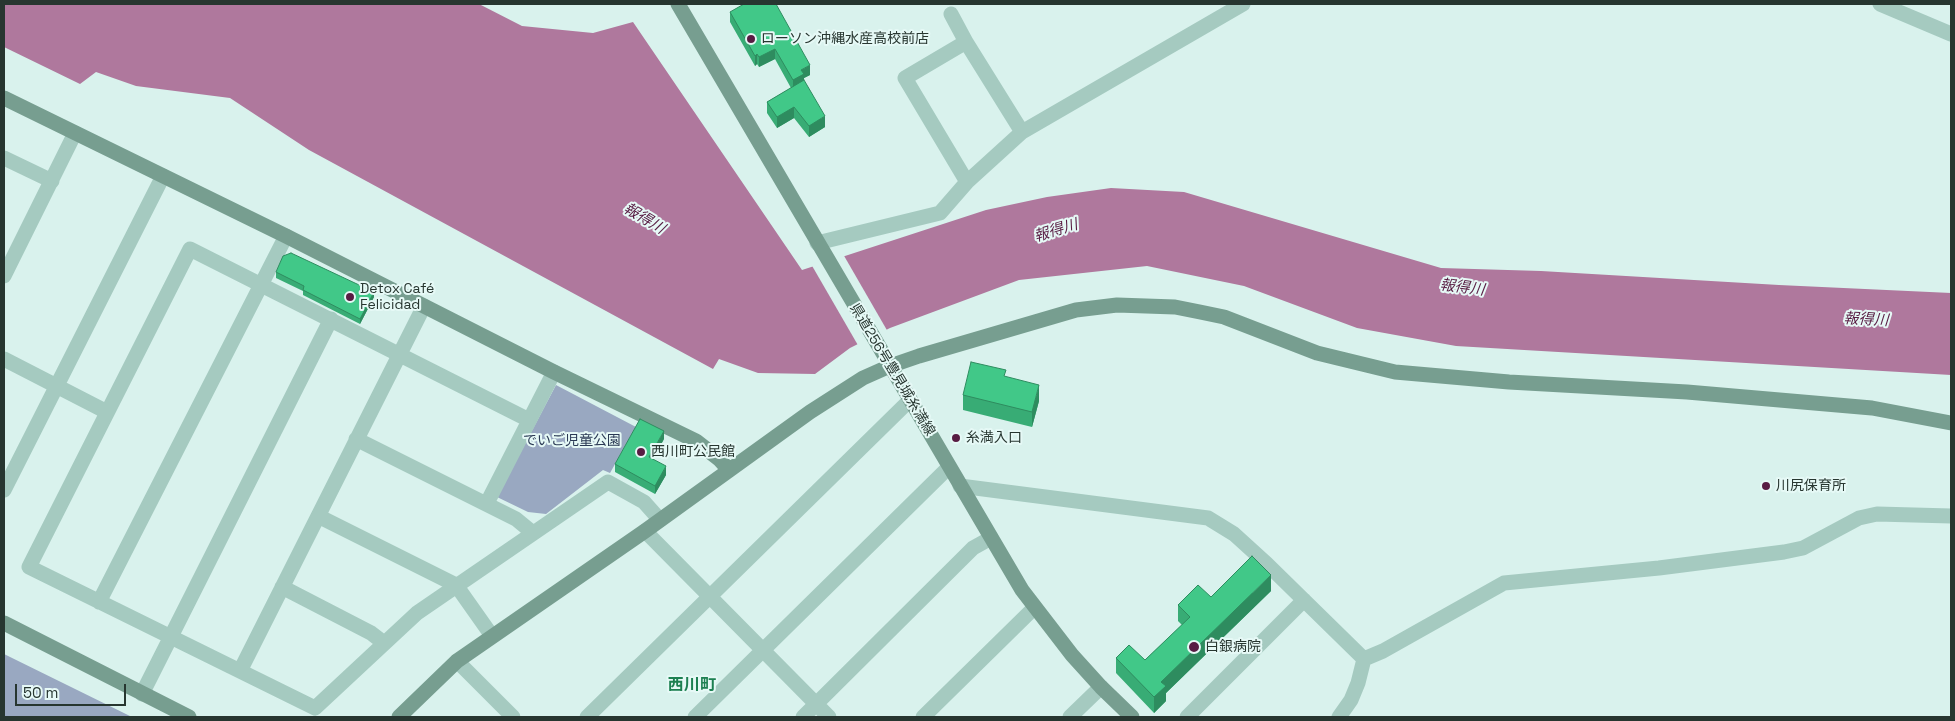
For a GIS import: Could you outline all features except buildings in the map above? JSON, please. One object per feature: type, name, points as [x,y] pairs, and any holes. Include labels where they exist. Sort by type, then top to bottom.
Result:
[{"type":"street","name":"県道256号豊見城糸満線","points":[[678,4],[960,486],[1034,608],[1101,688],[1132,717]]},
{"type":"street","points":[[820,248],[940,212],[967,182],[1022,132],[1243,4]]},
{"type":"street","points":[[1880,4],[1951,34]]},
{"type":"street","points":[[951,14],[966,42],[1022,132]]},
{"type":"street","points":[[966,42],[905,78],[967,182]]},
{"type":"street","points":[[4,98],[286,236],[554,372],[696,440],[729,470]]},
{"type":"street","points":[[4,276],[75,134]]},
{"type":"street","points":[[4,158],[52,181]]},
{"type":"street","points":[[4,490],[163,176]]},
{"type":"street","points":[[99,602],[286,236]]},
{"type":"street","points":[[529,420],[190,249],[30,566],[315,708],[417,613],[608,482],[644,502],[660,520]]},
{"type":"street","points":[[400,717],[457,661],[645,531],[830,399],[863,378],[890,366],[1034,321],[1076,310],[1117,305],[1175,307],[1224,317],[1317,353],[1395,372],[1508,382],[1687,392],[1872,408],[1951,423]]},
{"type":"street","points":[[240,671],[424,306]]},
{"type":"street","points":[[142,694],[331,319]]},
{"type":"street","points":[[4,359],[107,412]]},
{"type":"street","points":[[487,503],[554,372]]},
{"type":"street","points":[[587,717],[910,400]]},
{"type":"street","points":[[356,439],[516,518],[533,532]]},
{"type":"street","points":[[695,717],[949,466]]},
{"type":"street","points":[[960,486],[1208,518],[1234,534],[1364,659]]},
{"type":"street","points":[[1364,659],[1384,651],[1504,583],[1659,568],[1784,552],[1803,548],[1859,518],[1877,514],[1951,516]]},
{"type":"street","points":[[318,516],[456,585],[492,636]]},
{"type":"street","points":[[645,531],[829,717]]},
{"type":"street","points":[[803,717],[967,554],[991,538]]},
{"type":"street","points":[[282,587],[371,632],[384,644]]},
{"type":"street","points":[[1187,717],[1304,600]]},
{"type":"street","points":[[924,717],[1034,608]]},
{"type":"street","points":[[4,623],[188,717]]},
{"type":"street","points":[[1339,717],[1358,683],[1364,659]]},
{"type":"street","points":[[457,661],[513,717]]},
{"type":"street","points":[[1070,717],[1101,688]]},
{"type":"green space","name":"でいご児童公園","points":[[556,385],[636,427],[610,473],[603,470],[546,514],[528,512],[497,497]]},
{"type":"green space","points":[[4,654],[132,717],[4,717]]},
{"type":"water","name":"報得川","points":[[4,4],[479,4],[522,26],[593,33],[633,22],[802,270],[986,210],[1047,197],[1111,188],[1184,192],[1441,268],[1541,271],[1951,293],[1951,375],[1456,346],[1357,328],[1244,286],[1147,266],[1019,280],[890,328],[850,348],[815,374],[758,373],[719,359],[713,369],[309,150],[230,98],[136,86],[96,72],[80,84],[4,47]]},
{"type":"pier","points":[[843,254],[888,332],[859,347],[811,264]]},
{"type":"place","name":"ローソン沖縄水産高校前店","points":[[751,39]]},
{"type":"place","name":"Detox Café Felicidad","points":[[350,297]]},
{"type":"place","name":"糸満入口","points":[[956,438]]},
{"type":"place","name":"西川町公民館","points":[[641,452]]},
{"type":"place","name":"川尻保育所","points":[[1766,486]]},
{"type":"place","name":"白銀病院","points":[[1194,647]]},
{"type":"district","name":"西川町","points":[[692,686]]}]
